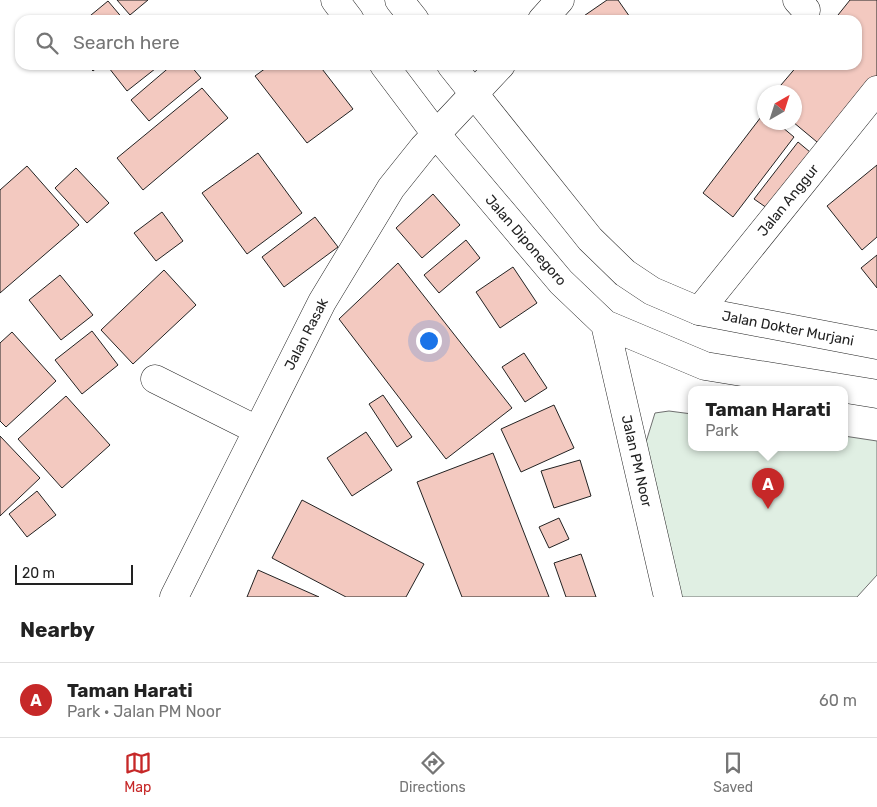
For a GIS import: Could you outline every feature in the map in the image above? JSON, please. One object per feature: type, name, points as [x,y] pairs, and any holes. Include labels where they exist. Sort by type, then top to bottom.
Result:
[{"type":"street","points":[[335,0],[346,15]]},
{"type":"street","points":[[399,0],[411,15]]},
{"type":"street","points":[[546,15],[560,0]]},
{"type":"street","name":"Jalan Diponegoro","points":[[388,70],[436,134],[561,282],[605,324],[705,366],[828,386]]},
{"type":"street","points":[[454,70],[590,239],[624,273],[652,291],[699,311]]},
{"type":"street","name":"Jalan Rasak","points":[[174,597],[327,294],[391,188],[436,134],[496,70]]},
{"type":"street","name":"Jalan Anggur","points":[[699,311],[877,90]]},
{"type":"street","name":"Jalan Dokter Murjani","points":[[699,311],[877,345]]},
{"type":"street","name":"Jalan PM Noor","points":[[605,324],[668,597]]},
{"type":"street","points":[[155,379],[257,430]]},
{"type":"street","name":"Jalan Diponegoro","points":[[848,389],[877,394]]},
{"type":"green space","points":[[669,411],[688,413],[688,451],[848,451],[848,437],[877,441],[877,575],[857,597],[677,597],[646,442],[655,413]]},
{"type":"building","points":[[117,0],[148,0],[130,15]]},
{"type":"building","points":[[607,0],[618,0],[628,15],[585,15]]},
{"type":"building","points":[[850,0],[877,0],[877,80],[823,147],[802,130],[802,85],[781,85],[794,70],[862,70],[862,15],[838,15]]},
{"type":"building","points":[[108,1],[120,15],[91,15]]},
{"type":"building","points":[[111,70],[154,70],[127,91]]},
{"type":"building","points":[[166,70],[194,70],[201,78],[149,121],[131,100]]},
{"type":"building","points":[[263,70],[323,70],[353,109],[307,143],[255,76]]},
{"type":"building","points":[[202,88],[228,118],[143,190],[117,158]]},
{"type":"building","points":[[757,122],[757,130],[786,130],[794,137],[733,217],[703,193]]},
{"type":"building","points":[[798,142],[810,152],[767,208],[754,199]]},
{"type":"building","points":[[258,153],[302,213],[247,254],[202,193]]},
{"type":"building","points":[[877,165],[877,237],[862,250],[827,206]]},
{"type":"building","points":[[27,166],[79,225],[0,293],[0,190]]},
{"type":"building","points":[[76,168],[109,203],[87,223],[55,188]]},
{"type":"building","points":[[433,194],[460,225],[422,258],[396,228]]},
{"type":"building","points":[[162,212],[183,241],[156,261],[134,233]]},
{"type":"building","points":[[315,217],[338,247],[284,287],[262,257]]},
{"type":"building","points":[[466,240],[480,258],[439,293],[424,275]]},
{"type":"building","points":[[877,255],[877,288],[861,268]]},
{"type":"building","points":[[398,263],[512,408],[446,459],[339,319]]},
{"type":"building","points":[[513,267],[537,303],[500,328],[476,292]]},
{"type":"building","points":[[164,270],[196,305],[133,364],[101,330]]},
{"type":"building","points":[[60,275],[93,315],[61,340],[29,300]]},
{"type":"building","points":[[92,331],[118,365],[82,394],[55,360]]},
{"type":"building","points":[[12,332],[56,381],[6,427],[0,421],[0,343]]},
{"type":"building","points":[[524,353],[547,388],[525,402],[502,367]]},
{"type":"building","points":[[383,395],[412,437],[397,447],[369,404]]},
{"type":"building","points":[[66,396],[110,445],[62,488],[18,439]]},
{"type":"building","points":[[554,405],[574,448],[521,472],[501,429]]},
{"type":"building","points":[[366,432],[392,470],[352,496],[327,458]]},
{"type":"building","points":[[0,436],[40,478],[0,516]]},
{"type":"building","points":[[493,453],[549,597],[462,597],[417,482]]},
{"type":"building","points":[[580,460],[591,496],[554,508],[541,471]]},
{"type":"building","points":[[37,491],[56,515],[27,537],[9,514]]},
{"type":"building","points":[[302,500],[424,564],[406,597],[346,597],[272,558]]},
{"type":"building","points":[[559,518],[569,539],[549,548],[539,527]]},
{"type":"building","points":[[581,554],[596,597],[566,597],[554,563]]},
{"type":"building","points":[[258,570],[319,597],[247,597]]},
{"type":"place","name":"Taman Harati","points":[[768,509]]}]
